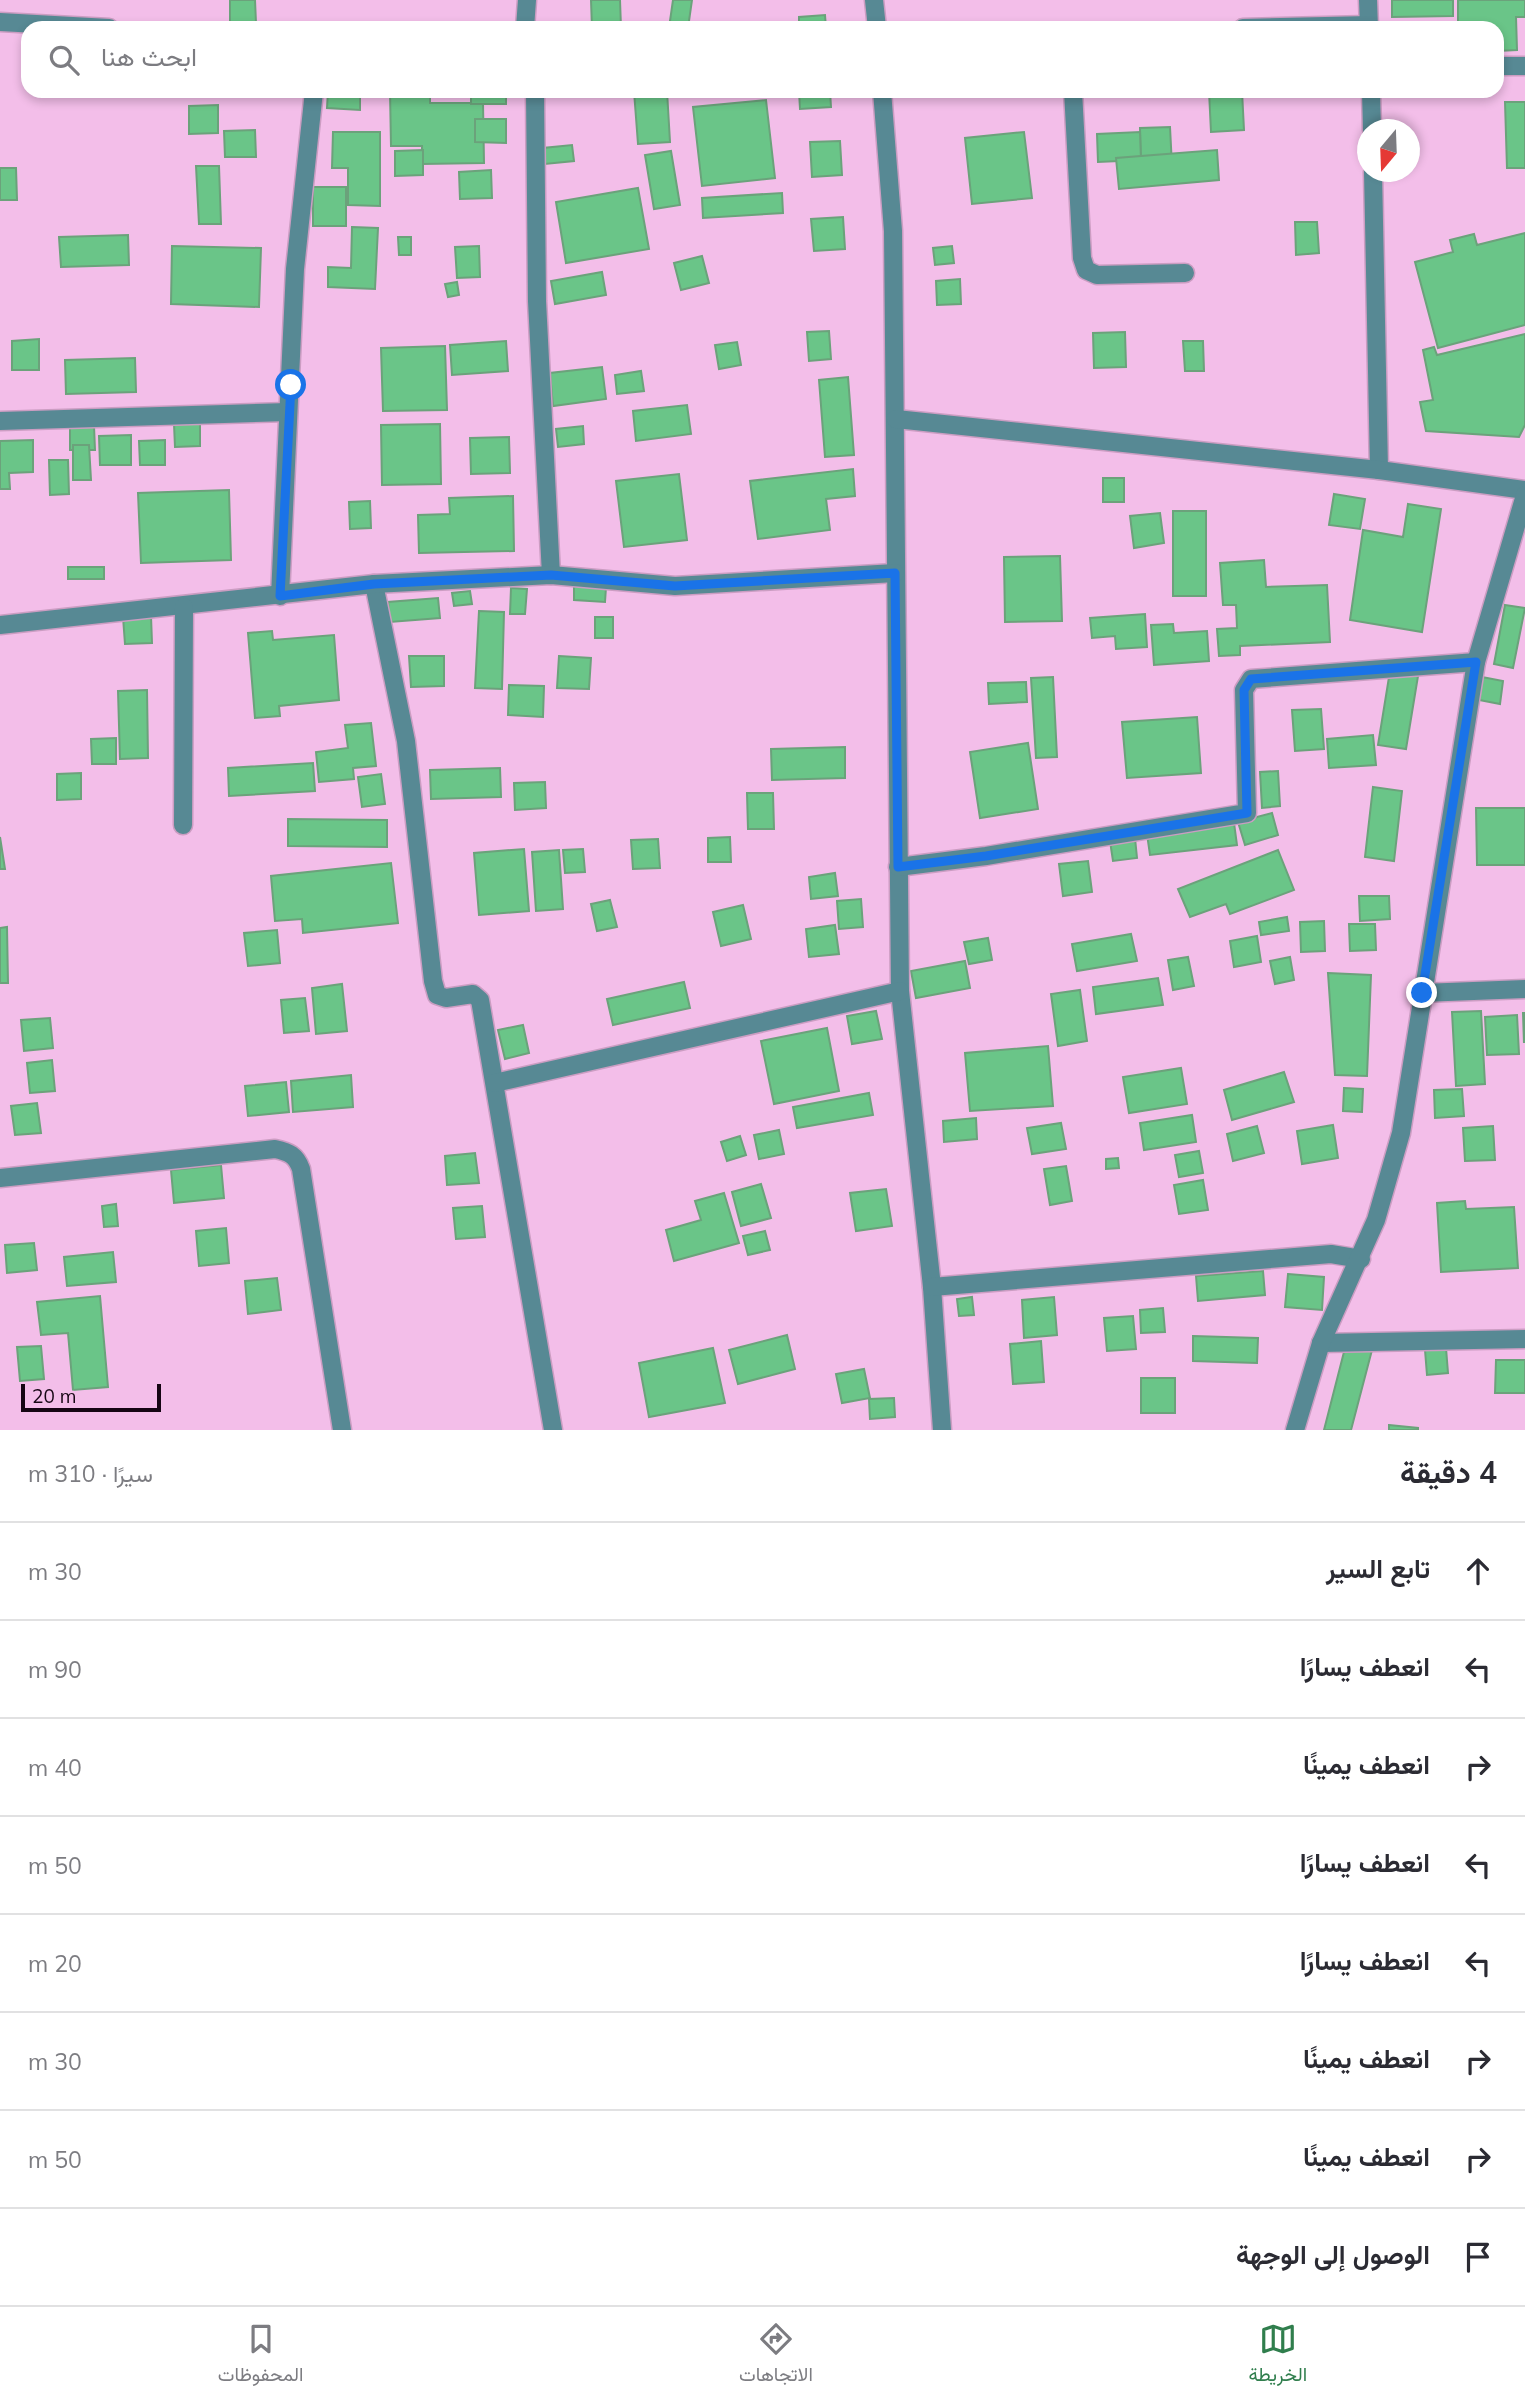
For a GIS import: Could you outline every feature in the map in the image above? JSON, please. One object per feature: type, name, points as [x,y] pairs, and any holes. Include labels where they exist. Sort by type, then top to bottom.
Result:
[{"type":"street","points":[[526,21],[527,0]]},
{"type":"street","points":[[874,0],[876,21]]},
{"type":"street","points":[[1368,0],[1369,21]]},
{"type":"street","points":[[0,22],[21,23]]},
{"type":"street","points":[[1504,66],[1525,66]]},
{"type":"street","points":[[280,596],[288,412],[295,328],[295,269],[313,98]]},
{"type":"street","points":[[535,98],[537,301],[551,575]]},
{"type":"street","points":[[883,98],[893,231],[901,990],[932,1287],[942,1430]]},
{"type":"street","points":[[1073,98],[1082,258],[1086,270],[1097,275],[1185,273]]},
{"type":"street","points":[[1371,98],[1372,119]]},
{"type":"street","points":[[1373,182],[1379,470]]},
{"type":"street","points":[[0,421],[288,412]]},
{"type":"street","points":[[896,419],[1379,470],[1525,493],[1476,662],[1401,1133],[1376,1220],[1361,1259],[1321,1343],[1295,1430]]},
{"type":"street","points":[[0,625],[184,607],[374,584],[551,575],[675,586],[895,573]]},
{"type":"street","points":[[374,584],[405,741],[433,981],[437,995],[446,998],[473,994],[480,1000],[553,1430]]},
{"type":"street","points":[[183,825],[184,607]]},
{"type":"street","points":[[898,867],[986,856],[1247,813],[1244,690],[1251,679],[1476,662]]},
{"type":"street","points":[[1422,993],[1525,989]]},
{"type":"street","points":[[495,1083],[901,990]]},
{"type":"street","points":[[0,1178],[275,1149],[289,1153],[298,1160],[301,1169],[342,1430]]},
{"type":"street","points":[[932,1287],[1331,1254],[1361,1259]]},
{"type":"street","points":[[1321,1343],[1525,1339]]},
{"type":"building","points":[[230,0],[255,0],[256,21],[230,21]]},
{"type":"building","points":[[591,0],[620,0],[621,21],[592,21]]},
{"type":"building","points":[[673,0],[692,0],[689,21],[670,21]]},
{"type":"building","points":[[1392,0],[1453,0],[1453,16],[1392,17]]},
{"type":"building","points":[[1458,0],[1525,0],[1525,17],[1516,17],[1517,50],[1504,51],[1504,21],[1458,21]]},
{"type":"building","points":[[825,15],[825,21],[799,21],[799,17]]},
{"type":"building","points":[[328,98],[360,98],[360,110],[327,108]]},
{"type":"building","points":[[390,98],[430,98],[430,103],[483,103],[484,163],[422,164],[422,146],[391,146]]},
{"type":"building","points":[[471,98],[506,98],[506,104],[471,104]]},
{"type":"building","points":[[635,98],[667,98],[670,142],[638,144]]},
{"type":"building","points":[[799,98],[830,98],[831,107],[800,109]]},
{"type":"building","points":[[1209,98],[1242,98],[1244,130],[1211,132]]},
{"type":"building","points":[[766,100],[775,178],[702,186],[693,107]]},
{"type":"building","points":[[1505,102],[1525,102],[1525,168],[1507,168]]},
{"type":"building","points":[[218,105],[218,133],[189,134],[189,106]]},
{"type":"building","points":[[475,119],[506,119],[506,143],[475,142]]},
{"type":"building","points":[[1170,127],[1172,166],[1141,168],[1140,128]]},
{"type":"building","points":[[255,130],[256,157],[225,157],[224,131]]},
{"type":"building","points":[[333,132],[380,132],[380,206],[348,205],[348,168],[332,168]]},
{"type":"building","points":[[1024,132],[1032,198],[972,204],[965,138]]},
{"type":"building","points":[[1140,132],[1141,160],[1098,162],[1097,134]]},
{"type":"building","points":[[840,141],[842,175],[812,177],[810,142]]},
{"type":"building","points":[[572,145],[574,161],[545,164],[543,148]]},
{"type":"building","points":[[423,150],[423,175],[395,176],[395,151]]},
{"type":"building","points":[[1217,150],[1219,180],[1119,189],[1116,158]]},
{"type":"building","points":[[671,151],[680,205],[654,209],[645,155]]},
{"type":"building","points":[[196,166],[219,166],[221,224],[199,224]]},
{"type":"building","points":[[0,168],[16,168],[17,200],[0,200]]},
{"type":"building","points":[[491,170],[492,198],[460,199],[459,172]]},
{"type":"building","points":[[313,187],[346,187],[346,226],[313,226]]},
{"type":"building","points":[[638,188],[649,249],[566,263],[556,202]]},
{"type":"building","points":[[782,193],[783,213],[703,218],[702,198]]},
{"type":"building","points":[[843,217],[845,249],[814,251],[811,219]]},
{"type":"building","points":[[1295,222],[1317,222],[1319,253],[1296,255]]},
{"type":"building","points":[[352,227],[378,228],[375,289],[328,287],[328,267],[351,268]]},
{"type":"building","points":[[1525,233],[1525,325],[1438,348],[1415,262],[1453,252],[1450,240],[1474,234],[1477,245]]},
{"type":"building","points":[[128,235],[129,265],[61,267],[59,237]]},
{"type":"building","points":[[398,237],[411,237],[411,255],[399,255]]},
{"type":"building","points":[[172,246],[261,248],[259,307],[171,304]]},
{"type":"building","points":[[479,246],[480,277],[457,278],[455,247]]},
{"type":"building","points":[[952,246],[954,263],[935,265],[933,248]]},
{"type":"building","points":[[702,256],[709,283],[681,290],[674,263]]},
{"type":"building","points":[[602,272],[606,295],[555,304],[551,281]]},
{"type":"building","points":[[960,279],[961,304],[937,305],[936,281]]},
{"type":"building","points":[[457,282],[459,295],[448,297],[445,284]]},
{"type":"building","points":[[829,331],[831,359],[809,361],[807,332]]},
{"type":"building","points":[[1125,332],[1126,367],[1094,368],[1093,333]]},
{"type":"building","points":[[1525,334],[1525,425],[1519,437],[1426,431],[1420,402],[1433,400],[1423,350],[1434,347],[1437,355]]},
{"type":"building","points":[[39,339],[39,370],[12,370],[12,341]]},
{"type":"building","points":[[506,341],[508,371],[452,375],[450,345]]},
{"type":"building","points":[[1183,341],[1203,341],[1204,371],[1185,371]]},
{"type":"building","points":[[737,342],[741,365],[719,369],[715,345]]},
{"type":"building","points":[[445,346],[447,410],[383,411],[381,348]]},
{"type":"building","points":[[135,358],[136,392],[66,394],[65,360]]},
{"type":"building","points":[[602,367],[606,399],[553,406],[550,373]]},
{"type":"building","points":[[641,371],[644,391],[617,394],[615,375]]},
{"type":"building","points":[[848,377],[854,455],[825,457],[819,380]]},
{"type":"building","points":[[687,405],[691,434],[636,441],[633,411]]},
{"type":"building","points":[[200,423],[200,446],[175,447],[174,424]]},
{"type":"building","points":[[440,424],[441,484],[382,485],[381,425]]},
{"type":"building","points":[[94,426],[95,450],[70,450],[70,427]]},
{"type":"building","points":[[583,426],[584,444],[558,447],[556,429]]},
{"type":"building","points":[[131,435],[131,465],[100,465],[99,436]]},
{"type":"building","points":[[509,437],[510,473],[471,474],[470,438]]},
{"type":"building","points":[[33,440],[33,472],[9,473],[10,489],[0,489],[0,441]]},
{"type":"building","points":[[165,440],[165,465],[140,465],[139,441]]},
{"type":"building","points":[[73,445],[89,445],[91,480],[73,480]]},
{"type":"building","points":[[49,460],[68,460],[69,494],[50,495]]},
{"type":"building","points":[[853,469],[855,496],[826,499],[830,530],[758,539],[750,481]]},
{"type":"building","points":[[679,474],[687,540],[624,547],[616,481]]},
{"type":"building","points":[[1103,478],[1124,478],[1124,502],[1103,502]]},
{"type":"building","points":[[229,490],[231,560],[141,563],[138,493]]},
{"type":"building","points":[[1334,494],[1365,499],[1360,529],[1329,525]]},
{"type":"building","points":[[513,496],[514,551],[419,553],[418,515],[450,514],[449,498]]},
{"type":"building","points":[[370,501],[371,528],[350,529],[349,502]]},
{"type":"building","points":[[1408,504],[1441,509],[1422,632],[1350,620],[1363,530],[1403,537]]},
{"type":"building","points":[[1173,511],[1206,511],[1206,596],[1173,596]]},
{"type":"building","points":[[1160,513],[1164,543],[1134,548],[1130,516]]},
{"type":"building","points":[[1060,556],[1062,621],[1005,622],[1004,557]]},
{"type":"building","points":[[1264,560],[1266,587],[1327,585],[1330,642],[1240,646],[1240,655],[1219,656],[1217,629],[1237,628],[1236,605],[1223,605],[1220,563]]},
{"type":"building","points":[[68,567],[104,567],[104,579],[68,579]]},
{"type":"building","points":[[574,586],[606,587],[605,602],[574,600]]},
{"type":"building","points":[[511,588],[527,589],[525,614],[510,614]]},
{"type":"building","points":[[470,591],[472,604],[454,606],[452,593]]},
{"type":"building","points":[[438,598],[440,618],[390,622],[388,602]]},
{"type":"building","points":[[1505,605],[1525,608],[1513,668],[1494,664]]},
{"type":"building","points":[[479,611],[504,612],[502,689],[475,688]]},
{"type":"building","points":[[1145,614],[1147,647],[1116,649],[1115,636],[1092,638],[1090,618]]},
{"type":"building","points":[[151,616],[152,643],[125,644],[123,617]]},
{"type":"building","points":[[595,617],[613,617],[613,638],[595,638]]},
{"type":"building","points":[[1173,624],[1174,633],[1207,631],[1209,661],[1154,665],[1151,625]]},
{"type":"building","points":[[272,631],[273,640],[334,635],[339,700],[279,706],[280,716],[255,718],[248,633]]},
{"type":"building","points":[[409,656],[444,656],[444,686],[411,687]]},
{"type":"building","points":[[559,656],[591,658],[589,689],[557,688]]},
{"type":"building","points":[[1390,671],[1418,676],[1406,749],[1378,745]]},
{"type":"building","points":[[1053,677],[1057,757],[1036,758],[1031,678]]},
{"type":"building","points":[[1482,677],[1503,681],[1500,704],[1479,700]]},
{"type":"building","points":[[1026,682],[1027,702],[989,704],[988,683]]},
{"type":"building","points":[[509,685],[544,686],[543,717],[508,715]]},
{"type":"building","points":[[147,690],[148,758],[120,759],[118,691]]},
{"type":"building","points":[[1321,709],[1324,749],[1295,751],[1292,710]]},
{"type":"building","points":[[1197,717],[1201,773],[1127,778],[1122,722]]},
{"type":"building","points":[[371,723],[376,766],[353,768],[354,779],[319,782],[316,752],[348,748],[345,725]]},
{"type":"building","points":[[1373,735],[1376,765],[1329,768],[1327,739]]},
{"type":"building","points":[[116,738],[116,764],[92,764],[91,739]]},
{"type":"building","points":[[1028,743],[1038,809],[980,818],[970,752]]},
{"type":"building","points":[[845,747],[845,778],[772,780],[771,749]]},
{"type":"building","points":[[313,763],[315,791],[229,796],[228,768]]},
{"type":"building","points":[[500,768],[501,797],[431,799],[430,770]]},
{"type":"building","points":[[1278,771],[1280,806],[1262,808],[1260,772]]},
{"type":"building","points":[[81,773],[81,799],[57,800],[57,774]]},
{"type":"building","points":[[381,774],[385,804],[362,807],[358,777]]},
{"type":"building","points":[[545,782],[546,808],[515,810],[514,783]]},
{"type":"building","points":[[1373,787],[1402,791],[1394,861],[1365,857]]},
{"type":"building","points":[[747,793],[773,793],[774,829],[748,829]]},
{"type":"building","points":[[1476,808],[1525,808],[1525,865],[1477,865]]},
{"type":"building","points":[[1272,813],[1278,835],[1245,845],[1238,822]]},
{"type":"building","points":[[288,819],[387,820],[387,847],[288,846]]},
{"type":"building","points":[[1234,823],[1237,845],[1150,855],[1147,834]]},
{"type":"building","points":[[0,837],[5,869],[0,869]]},
{"type":"building","points":[[730,837],[731,862],[708,862],[708,838]]},
{"type":"building","points":[[1135,838],[1137,858],[1113,861],[1110,841]]},
{"type":"building","points":[[658,839],[660,868],[633,869],[631,840]]},
{"type":"building","points":[[524,849],[529,911],[479,915],[474,853]]},
{"type":"building","points":[[583,849],[585,872],[565,873],[563,850]]},
{"type":"building","points":[[559,850],[563,909],[536,911],[532,852]]},
{"type":"building","points":[[1278,850],[1294,890],[1230,914],[1226,904],[1190,917],[1178,889]]},
{"type":"building","points":[[1088,861],[1092,892],[1063,896],[1059,864]]},
{"type":"building","points":[[391,863],[398,923],[303,933],[302,919],[275,921],[271,876]]},
{"type":"building","points":[[835,873],[838,896],[811,899],[809,877]]},
{"type":"building","points":[[1359,896],[1389,896],[1390,919],[1360,921]]},
{"type":"building","points":[[861,899],[863,927],[839,929],[837,901]]},
{"type":"building","points":[[610,900],[617,927],[597,931],[591,904]]},
{"type":"building","points":[[743,905],[751,939],[721,946],[713,912]]},
{"type":"building","points":[[1287,917],[1289,931],[1261,935],[1259,922]]},
{"type":"building","points":[[1324,921],[1325,951],[1301,952],[1300,922]]},
{"type":"building","points":[[1349,924],[1375,924],[1376,950],[1350,951]]},
{"type":"building","points":[[835,925],[839,954],[809,957],[806,929]]},
{"type":"building","points":[[7,927],[8,983],[0,983],[0,928]]},
{"type":"building","points":[[277,930],[280,963],[248,966],[244,933]]},
{"type":"building","points":[[1131,934],[1137,961],[1077,971],[1072,944]]},
{"type":"building","points":[[1257,936],[1261,962],[1234,967],[1230,941]]},
{"type":"building","points":[[988,938],[992,960],[969,964],[964,942]]},
{"type":"building","points":[[1188,957],[1194,986],[1173,990],[1168,960]]},
{"type":"building","points":[[1290,957],[1294,980],[1275,984],[1270,961]]},
{"type":"building","points":[[965,961],[970,988],[916,998],[911,971]]},
{"type":"building","points":[[1328,973],[1371,975],[1367,1076],[1335,1075]]},
{"type":"building","points":[[1158,978],[1163,1005],[1096,1014],[1093,987]]},
{"type":"building","points":[[684,982],[690,1008],[613,1025],[607,999]]},
{"type":"building","points":[[342,984],[347,1031],[316,1034],[312,988]]},
{"type":"building","points":[[1080,990],[1087,1041],[1058,1046],[1051,994]]},
{"type":"building","points":[[305,998],[309,1031],[284,1033],[281,1000]]},
{"type":"building","points":[[876,1011],[882,1039],[852,1044],[847,1016]]},
{"type":"building","points":[[1481,1011],[1485,1084],[1456,1086],[1452,1012]]},
{"type":"building","points":[[1517,1015],[1519,1054],[1487,1055],[1485,1017]]},
{"type":"building","points":[[50,1018],[53,1048],[24,1051],[21,1020]]},
{"type":"building","points":[[523,1025],[529,1053],[505,1059],[498,1030]]},
{"type":"building","points":[[827,1028],[839,1091],[774,1104],[761,1041]]},
{"type":"building","points":[[1048,1046],[1053,1106],[970,1111],[965,1053]]},
{"type":"building","points":[[52,1060],[55,1091],[30,1093],[27,1063]]},
{"type":"building","points":[[1181,1068],[1187,1104],[1129,1113],[1123,1077]]},
{"type":"building","points":[[1284,1072],[1294,1102],[1232,1120],[1224,1090]]},
{"type":"building","points":[[351,1075],[353,1107],[293,1112],[291,1081]]},
{"type":"building","points":[[286,1082],[289,1112],[248,1116],[245,1086]]},
{"type":"building","points":[[1344,1088],[1363,1089],[1362,1112],[1343,1111]]},
{"type":"building","points":[[1462,1089],[1464,1116],[1435,1118],[1434,1090]]},
{"type":"building","points":[[869,1093],[873,1115],[797,1128],[793,1107]]},
{"type":"building","points":[[37,1103],[41,1133],[15,1135],[11,1106]]},
{"type":"building","points":[[1192,1115],[1196,1142],[1144,1150],[1140,1123]]},
{"type":"building","points":[[976,1118],[977,1139],[944,1142],[943,1121]]},
{"type":"building","points":[[1061,1123],[1066,1149],[1032,1154],[1027,1128]]},
{"type":"building","points":[[1333,1125],[1338,1158],[1302,1164],[1297,1131]]},
{"type":"building","points":[[1257,1126],[1264,1153],[1233,1161],[1227,1134]]},
{"type":"building","points":[[1493,1126],[1495,1160],[1465,1161],[1463,1128]]},
{"type":"building","points":[[779,1130],[784,1154],[759,1159],[754,1135]]},
{"type":"building","points":[[740,1136],[746,1155],[727,1161],[721,1142]]},
{"type":"building","points":[[1199,1151],[1203,1173],[1179,1177],[1175,1155]]},
{"type":"building","points":[[475,1153],[479,1183],[447,1185],[445,1156]]},
{"type":"building","points":[[1118,1158],[1119,1168],[1106,1169],[1106,1159]]},
{"type":"building","points":[[221,1165],[224,1198],[174,1203],[171,1170]]},
{"type":"building","points":[[1066,1166],[1072,1201],[1050,1205],[1044,1169]]},
{"type":"building","points":[[1203,1180],[1208,1210],[1179,1214],[1174,1185]]},
{"type":"building","points":[[761,1184],[771,1218],[741,1226],[732,1192]]},
{"type":"building","points":[[886,1189],[892,1226],[856,1231],[850,1193]]},
{"type":"building","points":[[724,1193],[739,1243],[674,1261],[666,1230],[701,1220],[695,1201]]},
{"type":"building","points":[[1465,1201],[1466,1209],[1514,1207],[1518,1268],[1441,1272],[1437,1203]]},
{"type":"building","points":[[116,1204],[118,1226],[104,1227],[102,1206]]},
{"type":"building","points":[[482,1206],[485,1237],[456,1239],[453,1208]]},
{"type":"building","points":[[226,1228],[229,1263],[199,1266],[196,1231]]},
{"type":"building","points":[[765,1231],[770,1250],[748,1255],[743,1236]]},
{"type":"building","points":[[34,1243],[37,1270],[7,1273],[5,1245]]},
{"type":"building","points":[[113,1252],[116,1282],[67,1286],[64,1257]]},
{"type":"building","points":[[1263,1271],[1265,1295],[1198,1301],[1196,1276]]},
{"type":"building","points":[[1288,1274],[1324,1277],[1322,1310],[1285,1307]]},
{"type":"building","points":[[277,1278],[281,1310],[248,1314],[245,1281]]},
{"type":"building","points":[[100,1296],[108,1387],[73,1390],[68,1333],[41,1335],[37,1302]]},
{"type":"building","points":[[972,1297],[974,1315],[959,1316],[957,1299]]},
{"type":"building","points":[[1054,1297],[1057,1335],[1024,1338],[1022,1300]]},
{"type":"building","points":[[1163,1308],[1165,1332],[1141,1333],[1140,1310]]},
{"type":"building","points":[[1133,1316],[1136,1349],[1107,1351],[1104,1318]]},
{"type":"building","points":[[787,1335],[795,1369],[738,1384],[729,1350]]},
{"type":"building","points":[[1193,1336],[1258,1338],[1257,1363],[1193,1361]]},
{"type":"building","points":[[1041,1341],[1044,1382],[1013,1384],[1010,1344]]},
{"type":"building","points":[[41,1346],[44,1379],[20,1381],[17,1347]]},
{"type":"building","points":[[713,1348],[725,1403],[649,1417],[639,1363]]},
{"type":"building","points":[[1446,1348],[1448,1373],[1427,1375],[1425,1350]]},
{"type":"building","points":[[1372,1350],[1351,1430],[1324,1430],[1344,1352]]},
{"type":"building","points":[[1496,1360],[1525,1360],[1525,1393],[1495,1393]]},
{"type":"building","points":[[864,1369],[870,1398],[842,1403],[836,1374]]},
{"type":"building","points":[[1141,1378],[1175,1378],[1175,1413],[1141,1413]]},
{"type":"building","points":[[894,1398],[895,1417],[870,1419],[869,1399]]},
{"type":"building","points":[[1389,1425],[1418,1428],[1418,1430],[1389,1430]]},
{"type":"route","points":[[291,385],[280,596],[374,584],[551,575],[675,586],[770,578],[895,573],[898,867],[986,856],[1247,813],[1244,690],[1251,679],[1476,662],[1422,993]]}]
